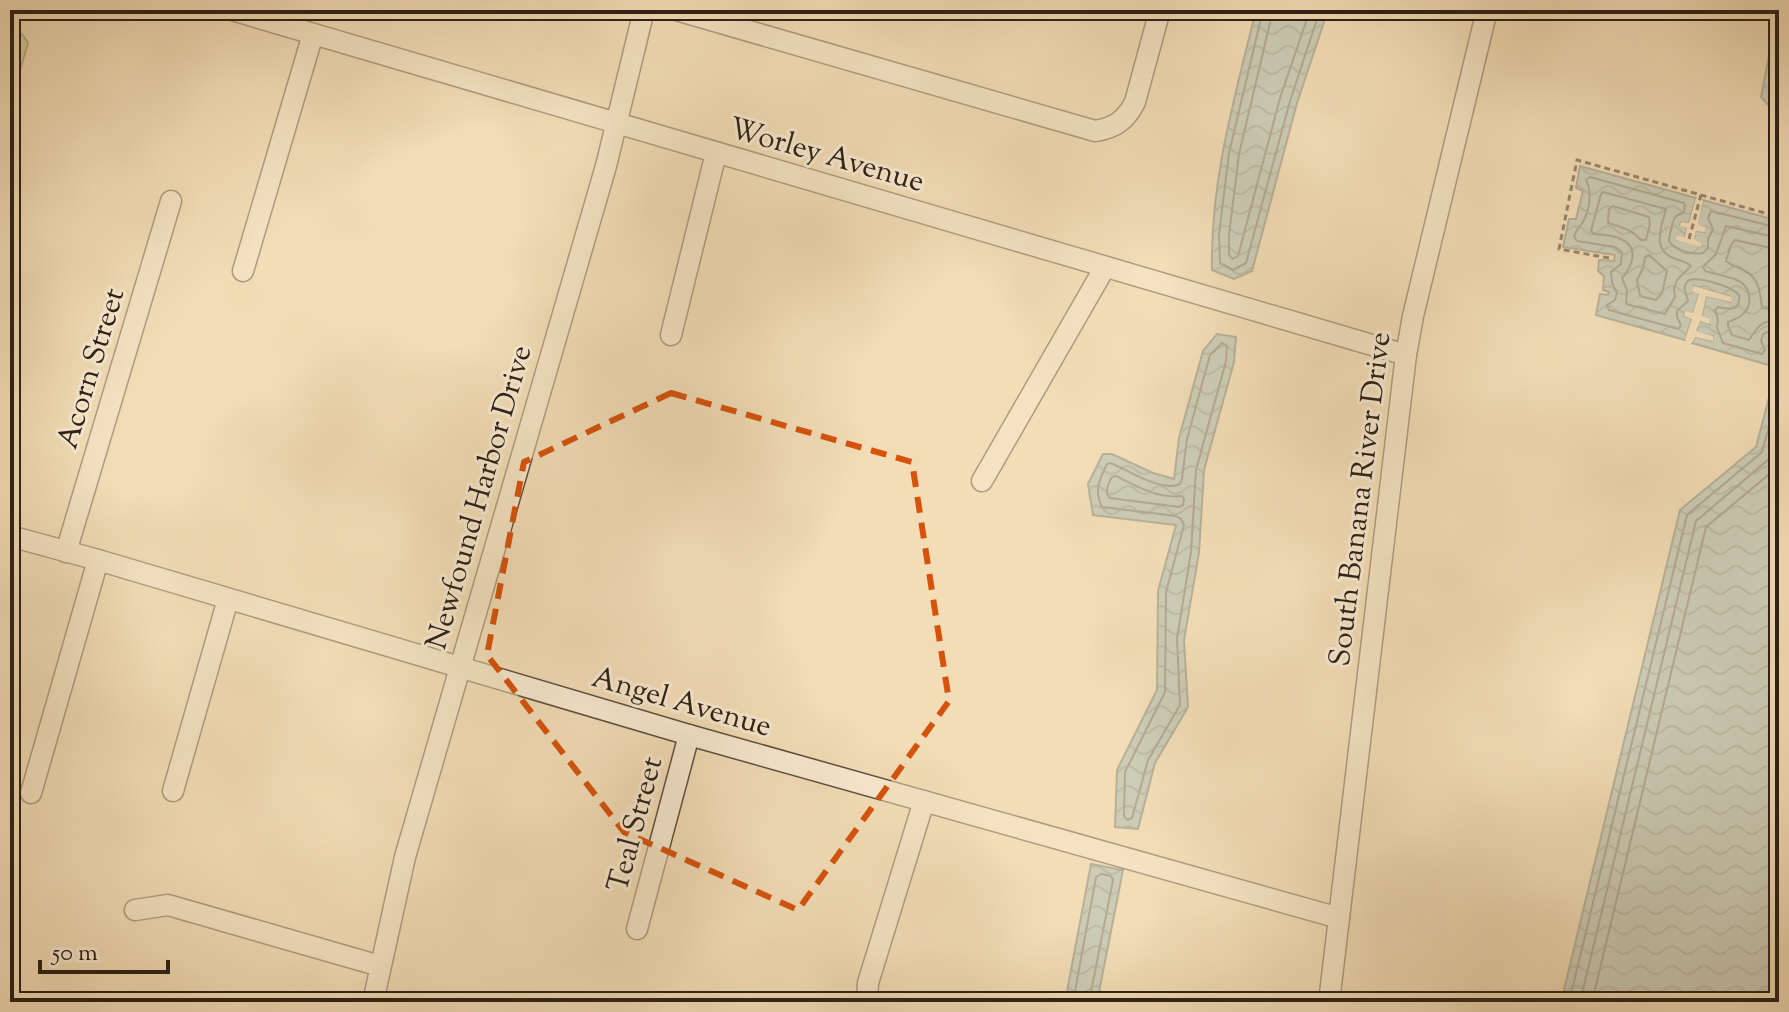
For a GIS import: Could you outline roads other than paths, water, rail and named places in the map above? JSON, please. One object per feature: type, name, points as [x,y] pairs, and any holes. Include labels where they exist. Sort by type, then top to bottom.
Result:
[{"type":"street","name":"Worley Avenue","points":[[232,10],[1406,355]]},
{"type":"street","name":"Newfound Harbor Drive","points":[[373,1002],[405,857],[597,196],[644,10]]},
{"type":"street","points":[[676,10],[1095,131],[1117,124],[1129,115],[1160,10]]},
{"type":"street","name":"South Banana River Drive","points":[[1329,1002],[1406,355],[1487,10]]},
{"type":"street","points":[[243,271],[313,34]]},
{"type":"street","points":[[671,335],[716,153]]},
{"type":"street","name":"Acorn Street","points":[[66,552],[171,201]]},
{"type":"street","points":[[982,481],[1105,267]]},
{"type":"street","name":"Angel Avenue","points":[[10,536],[689,735],[1339,918]]},
{"type":"street","points":[[31,793],[98,560]]},
{"type":"street","points":[[173,791],[228,599]]},
{"type":"street","name":"Teal Street","points":[[637,929],[689,735]]},
{"type":"street","points":[[868,993],[924,801]]},
{"type":"street","points":[[135,910],[168,905],[380,966]]},
{"type":"water","points":[[1256,10],[1328,10],[1297,103],[1252,271],[1234,279],[1212,270],[1212,237],[1225,139]]},
{"type":"water","points":[[1779,10],[1779,117],[1761,97]]},
{"type":"water","points":[[1580,166],[1696,198],[1689,223],[1681,222],[1680,225],[1687,228],[1685,237],[1676,240],[1694,240],[1695,231],[1704,232],[1697,226],[1703,200],[1779,221],[1779,341],[1770,338],[1770,342],[1778,346],[1772,366],[1692,343],[1695,337],[1712,341],[1713,336],[1696,332],[1699,321],[1709,324],[1702,316],[1706,295],[1730,302],[1731,297],[1694,286],[1699,294],[1693,314],[1685,312],[1684,316],[1692,318],[1685,340],[1596,315],[1600,294],[1608,295],[1609,292],[1603,290],[1604,276],[1598,271],[1599,260],[1614,261],[1615,255],[1563,247],[1569,219],[1576,219],[1583,191],[1576,188]]},
{"type":"water","points":[[1217,334],[1236,337],[1234,362],[1204,470],[1199,553],[1184,640],[1188,707],[1155,763],[1138,829],[1115,827],[1117,770],[1157,690],[1158,591],[1176,525],[1093,515],[1088,484],[1103,454],[1112,454],[1174,479],[1179,438],[1203,351]]},
{"type":"water","points":[[1779,360],[1779,1002],[1561,1002],[1680,510],[1756,447]]},
{"type":"water","points":[[1091,864],[1123,870],[1097,1002],[1065,1002]]}]
